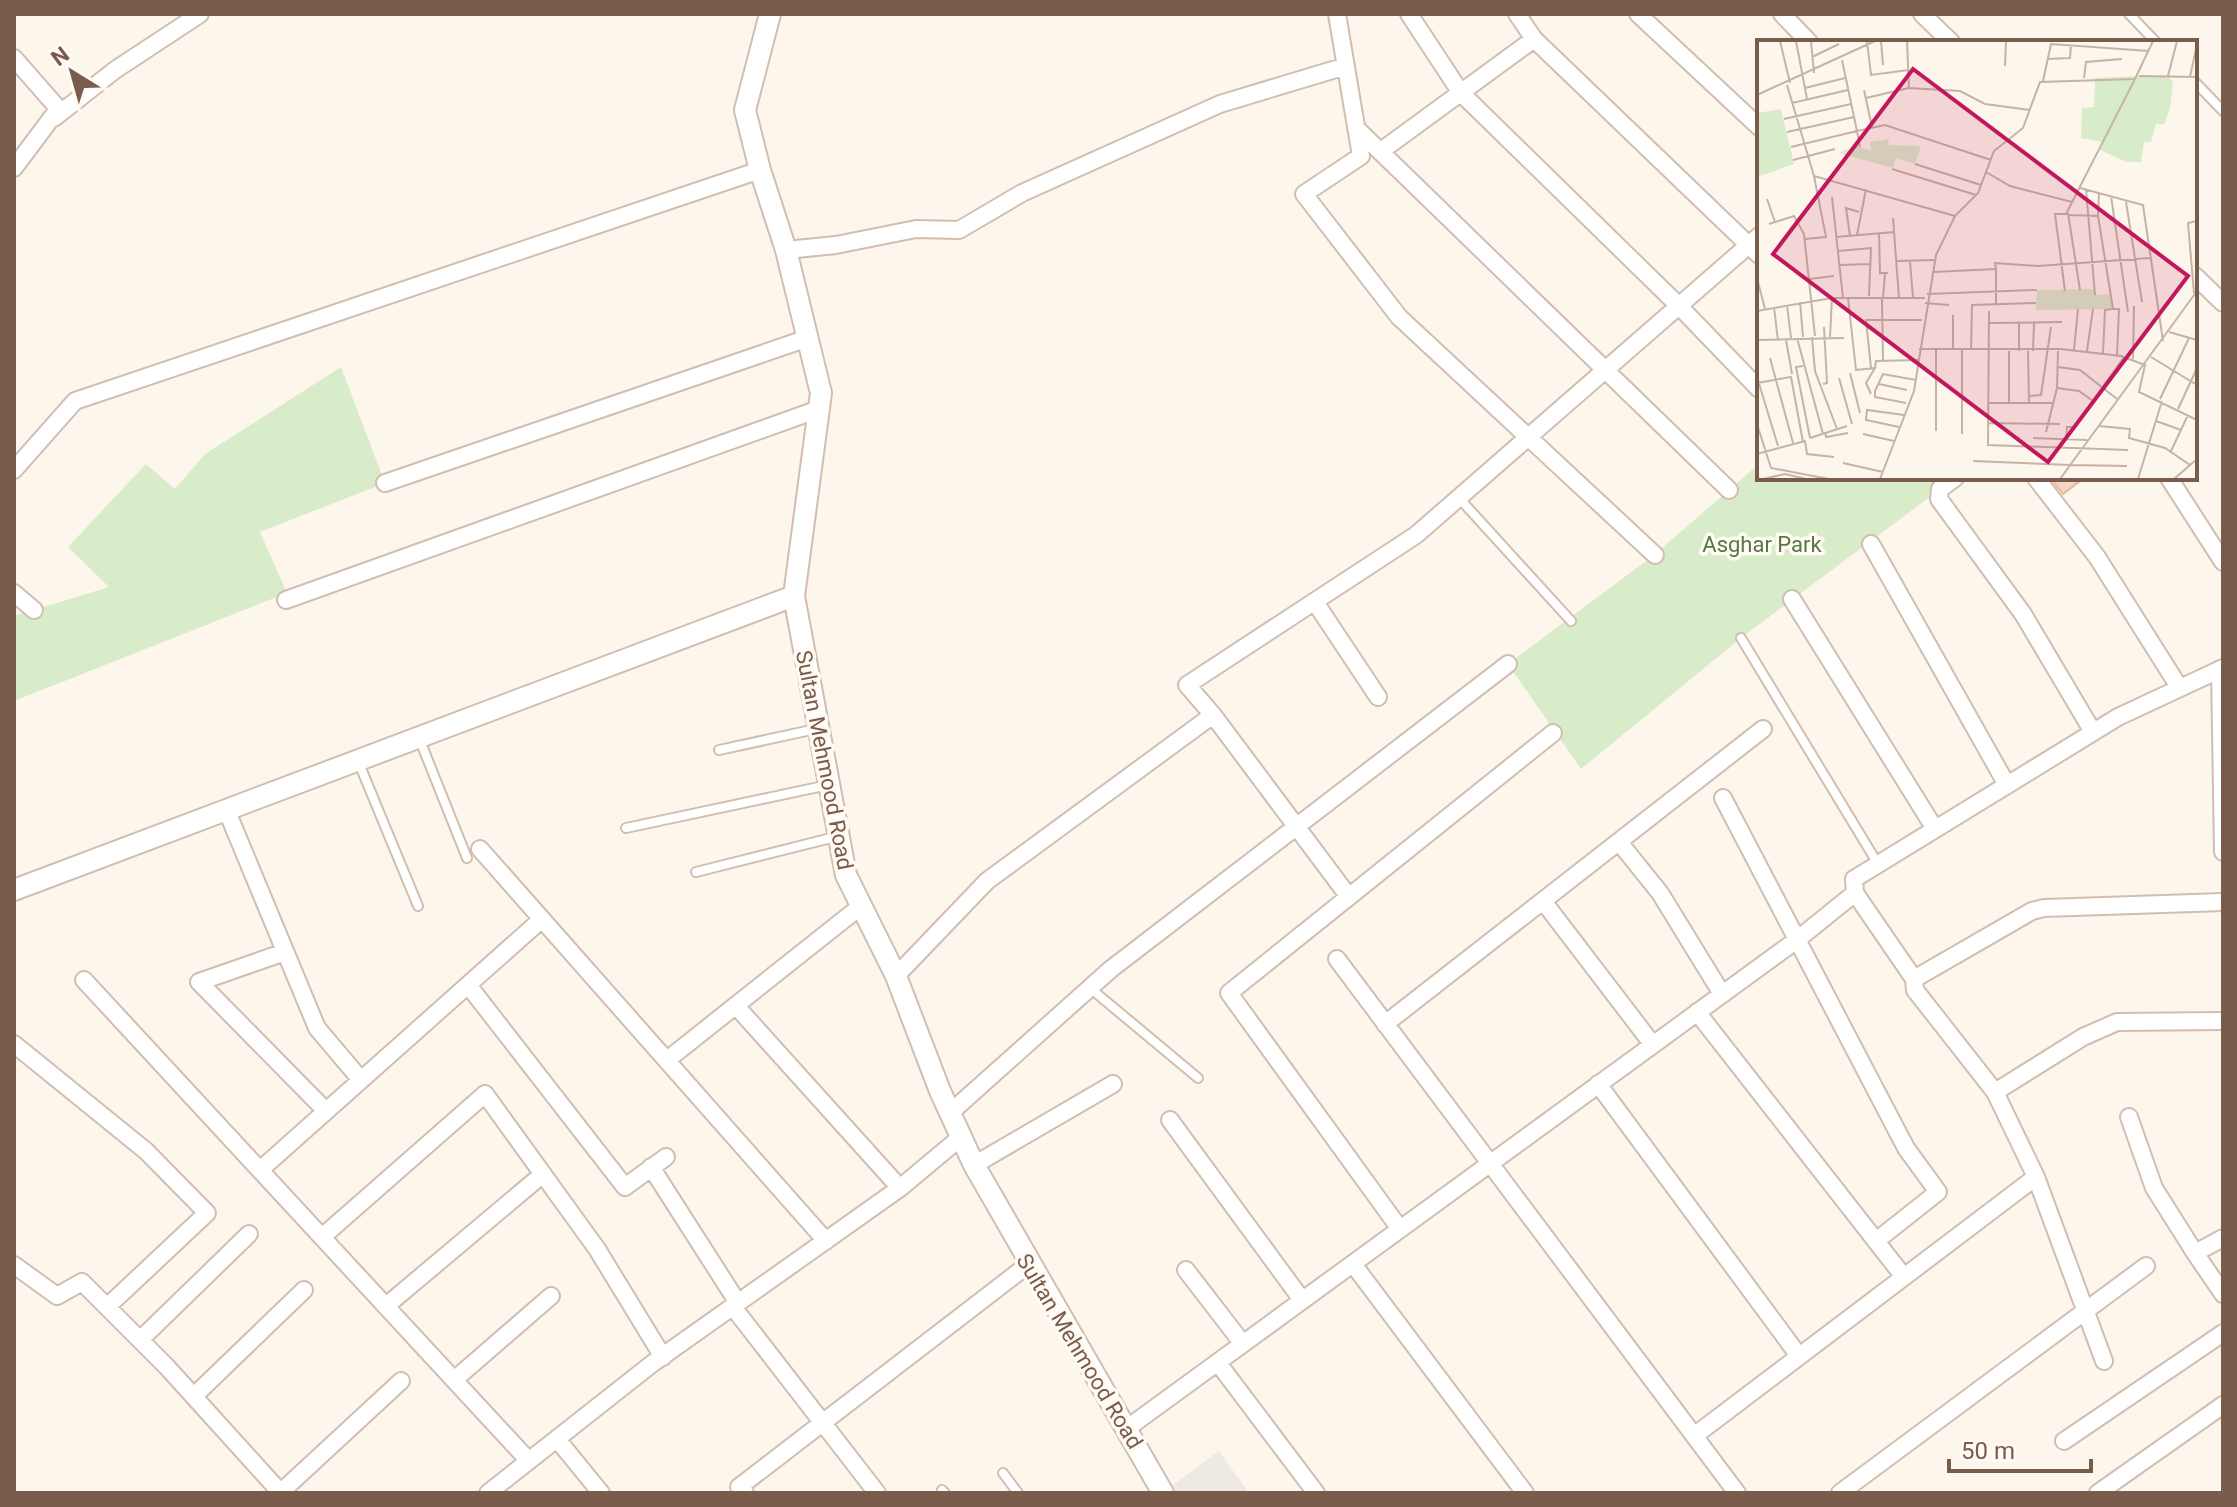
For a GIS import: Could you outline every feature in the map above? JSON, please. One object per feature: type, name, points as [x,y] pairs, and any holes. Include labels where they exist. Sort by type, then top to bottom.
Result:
[{"type":"street","points":[[14,168],[54,118],[115,70],[200,14]]},
{"type":"street","name":"Sultan Mehmood Road","points":[[770,14],[745,110],[760,170],[786,250],[821,393],[794,596],[846,875],[896,976],[974,1165],[1163,1493]]},
{"type":"street","points":[[1337,14],[1361,156],[1304,194],[1399,317],[1655,555]]},
{"type":"street","points":[[1409,14],[1461,93],[1679,306],[1757,387]]},
{"type":"street","points":[[1349,897],[1213,715],[1187,685],[1416,535],[1679,306],[1756,245],[1534,39],[1517,14]]},
{"type":"street","points":[[1638,14],[1757,125]]},
{"type":"street","points":[[1782,14],[1807,40]]},
{"type":"street","points":[[1922,14],[1949,40]]},
{"type":"street","points":[[1381,151],[1534,39]]},
{"type":"street","points":[[14,58],[56,106],[54,118]]},
{"type":"street","points":[[786,250],[836,245],[916,229],[959,230],[1022,193],[1220,104],[1346,66]]},
{"type":"street","points":[[1356,128],[1729,490]]},
{"type":"street","points":[[16,464],[75,401],[760,170]]},
{"type":"street","points":[[2197,278],[2223,303]]},
{"type":"street","points":[[385,483],[808,338]]},
{"type":"street","points":[[286,600],[819,409]]},
{"type":"street","points":[[1952,480],[1940,489],[1939,499],[2023,614],[2093,732]]},
{"type":"street","points":[[2038,480],[2097,557],[2179,687]]},
{"type":"street","points":[[2170,480],[2223,562]]},
{"type":"street","points":[[1871,544],[2007,785]]},
{"type":"street","points":[[14,593],[34,610]]},
{"type":"street","points":[[14,890],[794,596]]},
{"type":"street","points":[[1792,599],[1935,829]]},
{"type":"street","points":[[1315,602],[1378,697]]},
{"type":"street","points":[[951,1112],[1089,988],[1508,664]]},
{"type":"street","points":[[2104,1361],[2036,1177],[1995,1092],[1915,990],[1914,979],[1855,893],[1854,879],[2093,732],[2179,687],[2222,669],[2223,852]]},
{"type":"street","points":[[896,976],[987,881],[1213,715]]},
{"type":"street","points":[[1385,1024],[1763,729]]},
{"type":"street","points":[[1400,1229],[1229,993],[1553,733]]},
{"type":"street","points":[[1723,798],[1906,1148],[1938,1192],[1876,1241]]},
{"type":"street","points":[[226,809],[317,1028],[361,1080]]},
{"type":"street","points":[[1619,842],[1660,893],[1722,994]]},
{"type":"street","points":[[474,854],[542,919],[826,1241]]},
{"type":"street","points":[[1126,1429],[1798,939],[1855,893]]},
{"type":"street","points":[[1543,901],[1653,1045]]},
{"type":"street","points":[[1914,979],[2032,911],[2044,908],[2223,902]]},
{"type":"street","points":[[667,1060],[861,906]]},
{"type":"street","points":[[260,1170],[542,919]]},
{"type":"street","points":[[285,952],[199,982],[326,1111]]},
{"type":"street","points":[[1337,959],[1737,1493]]},
{"type":"street","points":[[84,980],[529,1461]]},
{"type":"street","points":[[468,985],[625,1187],[666,1157]]},
{"type":"street","points":[[736,1006],[900,1188]]},
{"type":"street","points":[[1697,1012],[1904,1277]]},
{"type":"street","points":[[1995,1092],[2083,1037],[2117,1022],[2223,1021]]},
{"type":"street","points":[[14,1044],[146,1151],[207,1213],[108,1306]]},
{"type":"street","points":[[974,1165],[1113,1084]]},
{"type":"street","points":[[1598,1084],[1799,1356]]},
{"type":"street","points":[[322,1237],[485,1094],[597,1249],[663,1357]]},
{"type":"street","points":[[2129,1117],[2154,1188],[2223,1294]]},
{"type":"street","points":[[1170,1120],[1302,1300]]},
{"type":"street","points":[[488,1493],[663,1357],[900,1188],[961,1137]]},
{"type":"street","points":[[651,1167],[736,1305],[877,1493]]},
{"type":"street","points":[[386,1306],[543,1174]]},
{"type":"street","points":[[1694,1436],[2036,1177]]},
{"type":"street","points":[[141,1339],[249,1234]]},
{"type":"street","points":[[2195,1253],[2223,1238]]},
{"type":"street","points":[[745,1493],[739,1487],[1029,1264]]},
{"type":"street","points":[[1353,1264],[1525,1493]]},
{"type":"street","points":[[14,1265],[57,1296],[82,1282],[141,1339],[281,1493],[401,1381]]},
{"type":"street","points":[[1840,1493],[2146,1266]]},
{"type":"street","points":[[1186,1270],[1243,1344]]},
{"type":"street","points":[[194,1396],[304,1290]]},
{"type":"street","points":[[454,1380],[551,1296]]},
{"type":"street","points":[[2064,1441],[2223,1333]]},
{"type":"street","points":[[1218,1363],[1316,1493]]},
{"type":"street","points":[[2098,1493],[2223,1405]]},
{"type":"street","points":[[557,1439],[601,1493]]},
{"type":"lane","points":[[2129,14],[2154,40]]},
{"type":"lane","points":[[2197,84],[2223,111]]},
{"type":"lane","points":[[1459,497],[1571,621]]},
{"type":"lane","points":[[1741,638],[1878,864]]},
{"type":"lane","points":[[719,750],[818,728]]},
{"type":"lane","points":[[419,737],[474,854]]},
{"type":"lane","points":[[358,760],[418,906]]},
{"type":"lane","points":[[626,828],[829,785]]},
{"type":"lane","points":[[696,872],[839,836]]},
{"type":"lane","points":[[1089,988],[1198,1078]]},
{"type":"lane","points":[[1003,1473],[1018,1493]]},
{"type":"shaded area","points":[[1219,1451],[1249,1493],[1171,1493],[1169,1488]]},
{"type":"green space","points":[[341,367],[385,483],[260,532],[287,593],[14,701],[14,616],[109,587],[68,547],[146,464],[175,489],[205,454]]},
{"type":"green space","name":"Asghar Park","points":[[1757,466],[1757,480],[1952,480],[1741,638],[1581,769],[1508,664],[1654,555]]},
{"type":"building","points":[[2052,480],[2081,480],[2063,494]]}]
